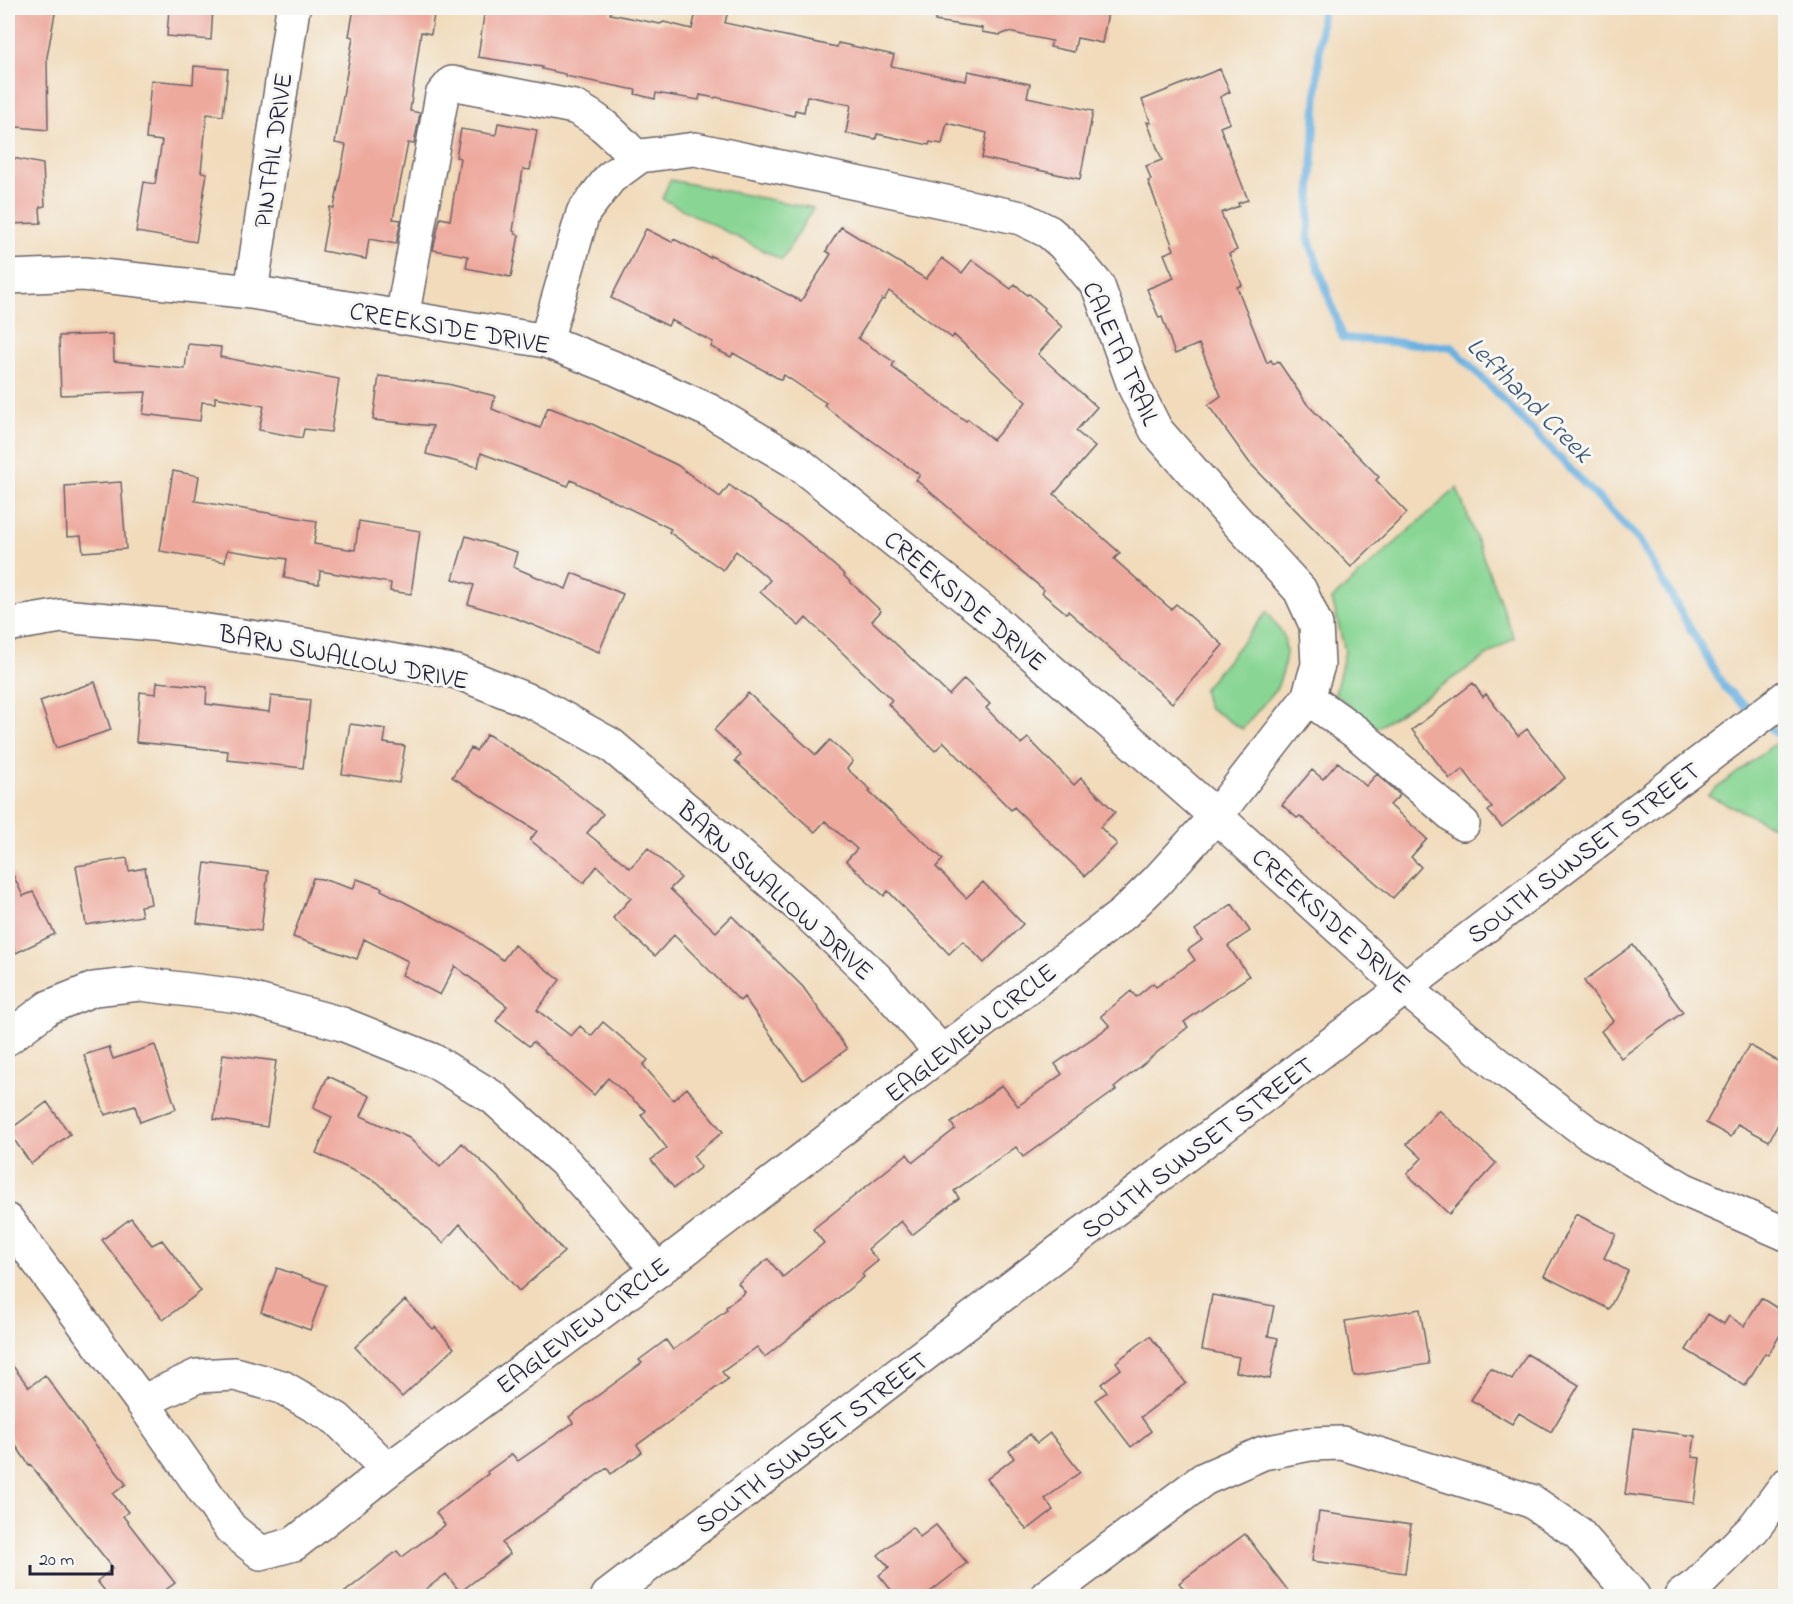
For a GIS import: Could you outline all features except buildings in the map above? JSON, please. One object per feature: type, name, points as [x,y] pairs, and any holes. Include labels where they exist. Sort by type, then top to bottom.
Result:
[{"type":"street","name":"PINTAIL DRIVE","points":[[251,292],[293,8]]},
{"type":"street","points":[[402,318],[442,95],[452,83],[574,106],[606,126],[637,158]]},
{"type":"street","name":"CALETA TRAIL","points":[[546,341],[583,213],[610,178],[640,156],[695,149],[1021,218],[1049,232],[1063,244],[1098,286],[1134,387],[1156,430],[1300,590],[1316,625],[1318,665],[1308,698],[1216,816]]},
{"type":"street","name":"CREEKSIDE DRIVE","points":[[8,277],[83,274],[251,292],[546,341],[617,369],[710,411],[798,463],[995,621],[1216,816],[1405,988],[1498,1065],[1588,1133],[1683,1189],[1785,1234]]},
{"type":"street","name":"BARN SWALLOW DRIVE","points":[[8,627],[13,624],[62,616],[165,625],[277,641],[457,672],[537,704],[611,745],[806,912],[875,977],[942,1053]]},
{"type":"street","name":"SOUTH SUNSET STREET","points":[[608,1596],[1785,697]]},
{"type":"street","points":[[1308,698],[1357,733],[1463,824]]},
{"type":"street","name":"EAGLEVIEW CIRCLE","points":[[8,1221],[142,1402],[231,1529],[261,1553],[294,1544],[388,1470],[657,1271],[1123,914],[1156,882],[1216,816]]},
{"type":"street","points":[[8,1038],[49,1007],[94,989],[140,984],[239,996],[342,1024],[432,1060],[494,1098],[564,1161],[628,1233],[657,1271]]},
{"type":"street","points":[[142,1402],[197,1376],[235,1374],[282,1388],[337,1419],[388,1470]]},
{"type":"street","points":[[1047,1596],[1204,1479],[1263,1454],[1310,1444],[1342,1443],[1532,1501],[1578,1533],[1633,1596]]},
{"type":"street","points":[[1681,1596],[1698,1584],[1754,1529],[1785,1485]]},
{"type":"green space","points":[[670,180],[813,208],[782,260],[662,199]]},
{"type":"green space","points":[[1457,488],[1514,638],[1377,728],[1335,694],[1345,651],[1332,599]]},
{"type":"green space","points":[[1267,612],[1284,636],[1286,653],[1283,671],[1277,688],[1242,729],[1208,707],[1203,690]]},
{"type":"green space","points":[[1785,736],[1785,832],[1708,795]]},
{"type":"waterway","name":"Lefthand Creek","points":[[1322,8],[1308,237],[1343,338],[1452,347],[1639,540],[1724,687],[1753,713]]},
{"type":"waterway","name":"Lefthand Creek","points":[[1763,721],[1786,742]]}]
